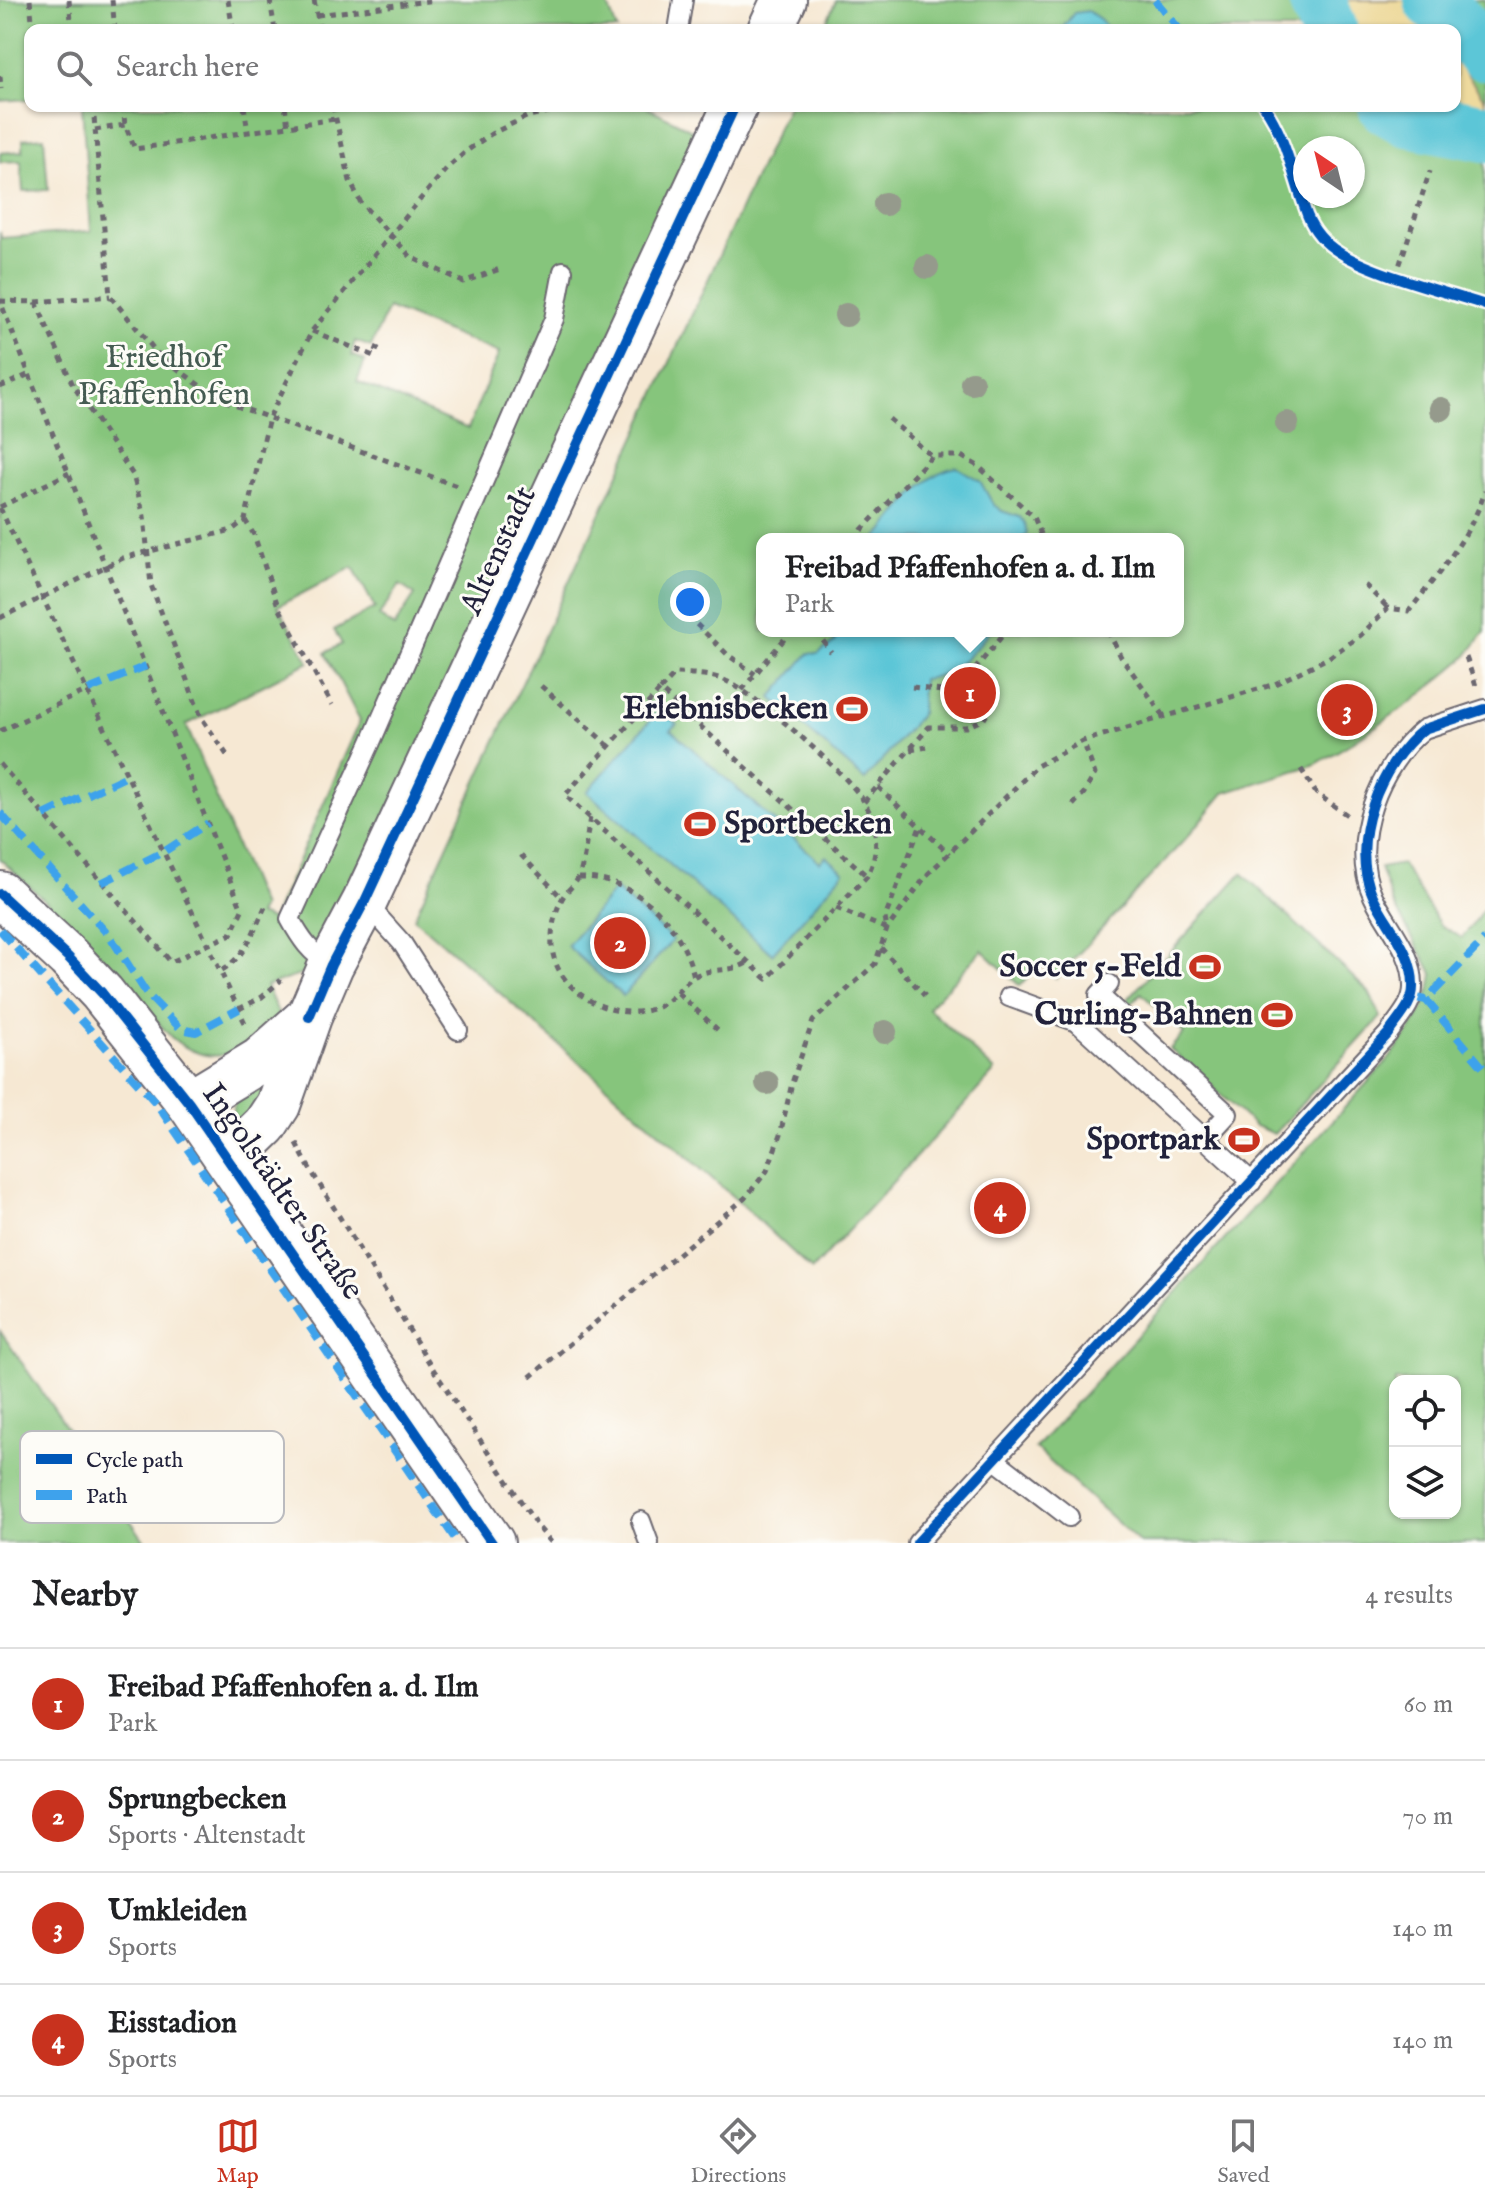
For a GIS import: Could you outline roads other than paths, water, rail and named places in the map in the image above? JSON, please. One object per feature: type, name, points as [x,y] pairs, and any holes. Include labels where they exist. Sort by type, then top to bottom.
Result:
[{"type":"street","points":[[773,24],[784,0]]},
{"type":"street","name":"Altenstadt","points":[[230,1159],[265,1125],[278,1105],[309,1017],[320,957],[365,901],[732,112]]},
{"type":"street","name":"Ingolstädter Straße","points":[[0,894],[102,993],[189,1103],[492,1543]]},
{"type":"street","name":"Altenstadt","points":[[189,1103],[260,1060],[309,1017]]},
{"type":"lane","points":[[679,24],[683,0]]},
{"type":"lane","points":[[320,957],[290,919],[371,742],[554,319],[563,271]]},
{"type":"lane","points":[[917,1543],[1388,1034],[1412,997],[1412,966],[1372,894],[1364,852],[1368,828],[1380,789],[1395,762],[1417,735],[1424,729],[1485,709]]},
{"type":"lane","points":[[365,901],[402,943],[458,1030]]},
{"type":"lane","points":[[1109,984],[1099,995],[1228,1114],[1205,1139]]},
{"type":"lane","points":[[1009,997],[1077,1022],[1252,1182]]},
{"type":"lane","points":[[995,1460],[1069,1517]]},
{"type":"lane","points":[[641,1521],[649,1543]]},
{"type":"water","points":[[1088,11],[1104,24],[1066,24],[1074,13]]},
{"type":"water","points":[[957,467],[980,481],[993,504],[1002,511],[1020,517],[1027,533],[881,533],[922,485],[945,470]]},
{"type":"water","name":"Erlebnisbecken","points":[[834,637],[985,637],[953,669],[922,679],[921,714],[865,780],[771,698],[809,653],[818,654],[836,641]]},
{"type":"water","name":"Sportbecken","points":[[660,709],[677,724],[671,730],[820,862],[826,856],[844,872],[772,954],[587,792]]},
{"type":"water","points":[[615,889],[673,940],[623,996],[567,946]]},
{"type":"waterway","points":[[1317,0],[1327,24]]},
{"type":"waterway","points":[[1433,0],[1457,24]]},
{"type":"waterway","points":[[1461,28],[1485,52]]},
{"type":"waterway","points":[[1398,112],[1408,118],[1485,133]]},
{"type":"place","name":"Freibad Pfaffenhofen a. d. Ilm","points":[[970,693]]},
{"type":"place","name":"Erlebnisbecken","points":[[852,709]]},
{"type":"place","name":"Umkleiden","points":[[1347,710]]},
{"type":"place","name":"Sportbecken","points":[[700,824]]},
{"type":"place","name":"Sprungbecken","points":[[620,943]]},
{"type":"place","name":"Soccer 5-Feld","points":[[1205,967]]},
{"type":"place","name":"Curling-Bahnen","points":[[1277,1015]]},
{"type":"place","name":"Sportpark","points":[[1244,1140]]},
{"type":"place","name":"Eisstadion","points":[[1000,1208]]},
{"type":"park label","name":"Friedhof Pfaffenhofen","points":[[164,376]]}]
